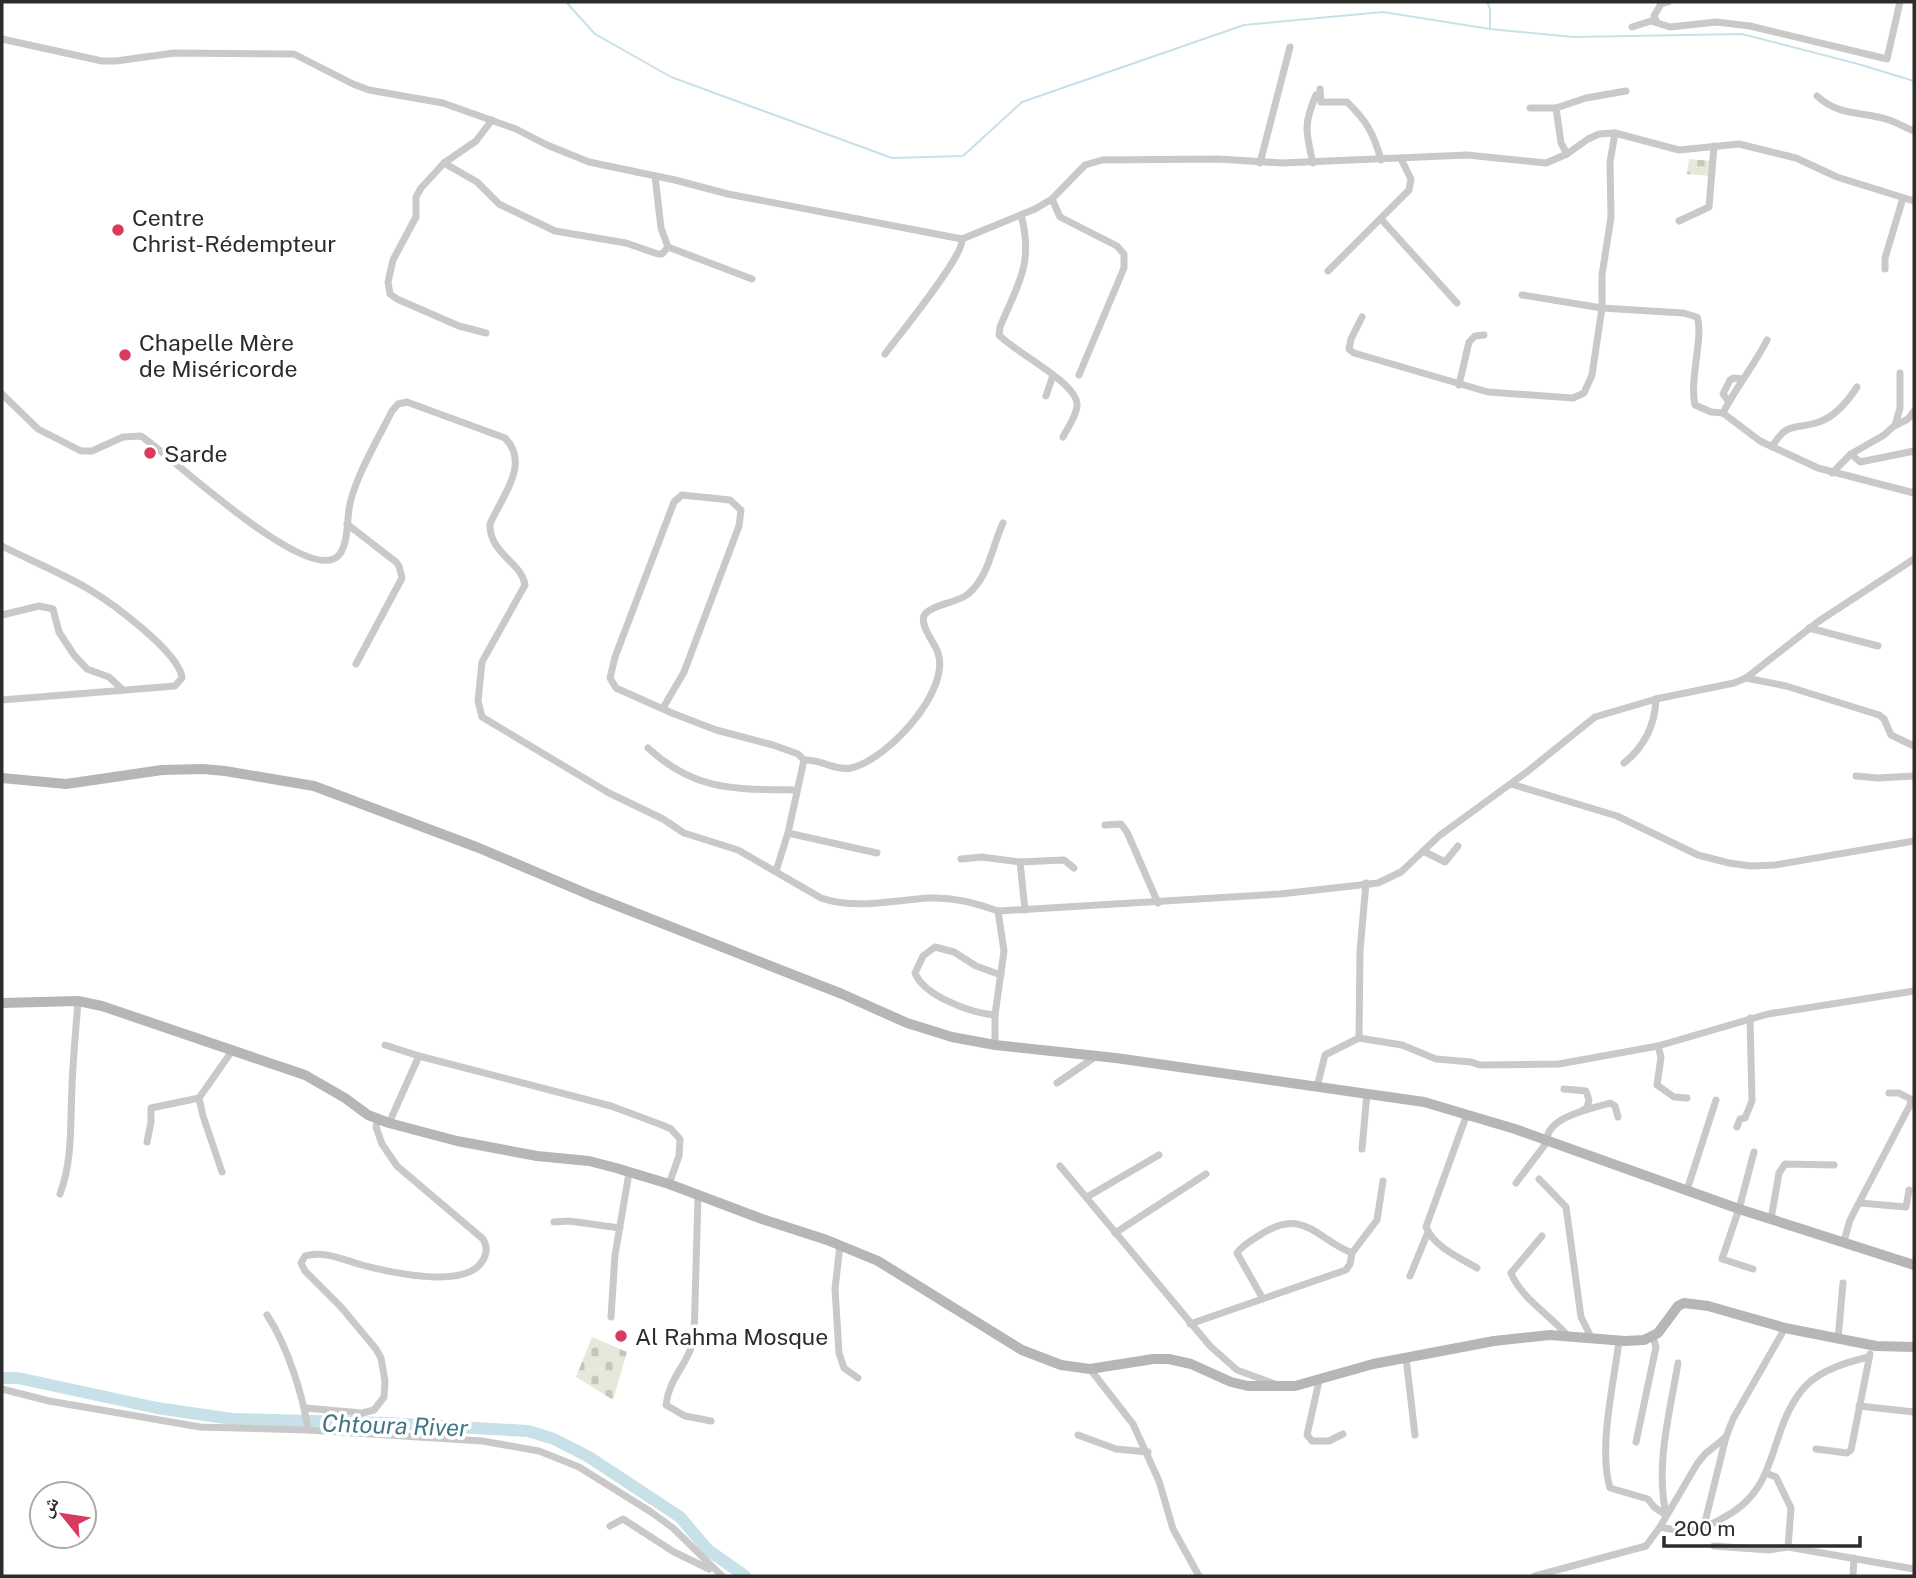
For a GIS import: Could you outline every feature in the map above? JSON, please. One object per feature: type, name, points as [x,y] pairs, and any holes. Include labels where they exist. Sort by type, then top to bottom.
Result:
[{"type":"street","points":[[1657,22],[1654,16],[1661,4],[1668,2]]},
{"type":"street","points":[[1632,27],[1651,21],[1670,27],[1716,22],[1750,26],[1887,59],[1900,2]]},
{"type":"street","points":[[2,39],[102,61],[174,53],[293,54],[362,88],[443,103],[516,129],[589,162],[728,194],[962,239],[1052,200],[1085,165],[1102,160],[1218,159],[1260,163],[1313,163],[1489,155],[1546,163],[1567,154],[1599,134],[1615,133],[1679,150],[1739,144],[1796,158],[1837,177],[1914,201]]},
{"type":"street","points":[[1260,163],[1290,47]]},
{"type":"street","points":[[1530,108],[1556,108],[1586,98],[1626,91]]},
{"type":"street","points":[[1313,163],[1306,133],[1307,116],[1318,92],[1321,102],[1347,102],[1370,128],[1381,160]]},
{"type":"street","points":[[1817,96],[1836,108],[1889,120],[1914,131]]},
{"type":"street","points":[[1556,108],[1561,143],[1567,154]]},
{"type":"street","points":[[486,333],[459,326],[397,299],[388,290],[393,260],[416,218],[416,197],[430,176],[444,163],[469,148],[492,120]]},
{"type":"street","points":[[1362,317],[1350,343],[1349,349],[1354,353],[1488,392],[1573,398],[1584,393],[1592,375],[1602,308],[1602,269],[1611,217],[1611,158],[1615,133]]},
{"type":"street","points":[[1679,221],[1709,207],[1714,146]]},
{"type":"street","points":[[1328,271],[1405,197],[1412,185],[1401,159]]},
{"type":"street","points":[[444,163],[477,183],[499,204],[555,231],[626,243],[658,254],[662,254],[668,247]]},
{"type":"street","points":[[655,176],[661,228],[668,247],[752,279]]},
{"type":"street","points":[[1885,269],[1885,258],[1903,198]]},
{"type":"street","points":[[1052,200],[1060,217],[1117,246],[1124,254],[1124,268],[1079,375]]},
{"type":"street","points":[[1021,215],[1027,259],[999,335],[1053,375],[1075,396],[1075,414],[1063,437]]},
{"type":"street","points":[[1381,219],[1458,303]]},
{"type":"street","points":[[885,354],[947,272],[962,248],[962,239]]},
{"type":"street","points":[[1522,295],[1602,308],[1683,313],[1697,317],[1699,331],[1693,395],[1695,405],[1711,412],[1723,413],[1760,441],[1832,473],[1914,493]]},
{"type":"street","points":[[1459,384],[1469,342],[1475,335],[1484,335]]},
{"type":"street","points":[[1723,413],[1767,340]]},
{"type":"street","points":[[1895,425],[1900,408],[1900,373]]},
{"type":"street","points":[[1046,396],[1053,375]]},
{"type":"street","points":[[1772,447],[1781,433],[1790,427],[1821,421],[1837,411],[1857,387]]},
{"type":"street","points":[[2,394],[38,429],[81,451],[92,451],[123,437],[141,436],[259,529],[309,558],[326,563],[332,562],[344,548],[350,502],[392,411],[398,404],[407,402],[505,438],[515,451],[516,467],[490,524],[490,530],[494,544],[522,575],[525,585],[482,662],[478,701],[482,717],[587,781],[663,819],[684,833],[738,850],[829,901],[885,902],[929,898],[965,900],[999,911],[1025,910],[1280,894],[1390,879],[1439,836],[1511,784],[1588,722],[1603,714],[1746,678],[1809,628],[1914,559]]},
{"type":"street","points":[[1832,473],[1851,454],[1908,419],[1914,411]]},
{"type":"street","points":[[1851,454],[1860,462],[1914,452]]},
{"type":"street","points":[[663,708],[684,672],[738,526],[741,510],[730,500],[682,495],[674,502],[610,671],[611,683],[616,688],[663,708],[716,730],[773,744],[798,754],[804,760],[844,769],[865,764],[894,743],[936,685],[940,674],[938,653],[924,622],[925,615],[928,611],[958,600],[976,586],[1003,523]]},
{"type":"street","points":[[347,524],[396,562],[402,574],[356,664]]},
{"type":"street","points":[[2,546],[69,579],[107,602],[161,645],[177,663],[182,674],[180,682],[175,686],[2,701]]},
{"type":"street","points":[[2,615],[39,606],[52,609],[59,632],[74,655],[87,669],[109,677],[123,690]]},
{"type":"street","points":[[1809,628],[1878,646]]},
{"type":"street","points":[[1746,678],[1786,685],[1879,715],[1884,719],[1891,735],[1914,746]]},
{"type":"street","points":[[1624,764],[1639,751],[1653,723],[1657,699]]},
{"type":"street","points":[[648,748],[679,773],[716,786],[796,790]]},
{"type":"street","points":[[776,871],[788,833],[804,760]]},
{"type":"street","points":[[2,778],[66,784],[162,770],[203,769],[314,786],[513,862],[832,990],[907,1023],[952,1037],[1424,1102],[1515,1129],[1739,1209],[1914,1265]]},
{"type":"street","points":[[1856,776],[1914,776]]},
{"type":"street","points":[[1511,784],[1627,820],[1698,855],[1750,866],[1775,865],[1914,841]]},
{"type":"street","points":[[1105,825],[1121,824],[1158,903]]},
{"type":"street","points":[[788,833],[877,853]]},
{"type":"street","points":[[1423,851],[1445,862],[1458,846]]},
{"type":"street","points":[[961,859],[982,857],[1020,862],[1064,860],[1074,868]]},
{"type":"street","points":[[1020,862],[1025,910]]},
{"type":"street","points":[[1359,1038],[1360,951],[1366,883]]},
{"type":"street","points":[[995,1045],[995,1015],[1004,951],[999,911]]},
{"type":"street","points":[[995,1015],[951,1003],[919,982],[915,973],[923,956],[935,947],[954,952],[976,966],[1000,975]]},
{"type":"street","points":[[1317,1087],[1325,1055],[1359,1038],[1402,1045],[1436,1059],[1498,1066],[1559,1064],[1658,1046],[1750,1017],[1914,991]]},
{"type":"street","points":[[2,1003],[50,1000],[78,1001],[102,1006],[304,1075],[384,1121],[457,1141],[537,1156],[589,1161],[668,1184],[840,1245],[887,1266],[1022,1350],[1053,1362],[1090,1369],[1169,1359],[1191,1364],[1231,1382],[1248,1386],[1283,1387],[1319,1381],[1373,1364],[1494,1340],[1550,1335],[1619,1341],[1644,1340],[1653,1337],[1678,1306],[1684,1303],[1708,1306],[1785,1328],[1838,1339],[1875,1346],[1914,1347]]},
{"type":"street","points":[[60,1194],[67,1175],[71,1143],[78,1001]]},
{"type":"street","points":[[1737,1127],[1740,1119],[1745,1118],[1752,1101],[1750,1017]]},
{"type":"street","points":[[386,1045],[611,1106],[662,1125],[680,1139],[679,1156],[668,1184]]},
{"type":"street","points":[[1658,1046],[1661,1057],[1657,1085],[1674,1097],[1687,1098]]},
{"type":"street","points":[[147,1142],[151,1108],[199,1098],[232,1051]]},
{"type":"street","points":[[2,1389],[49,1401],[229,1429],[368,1412],[377,1408],[384,1397],[385,1381],[384,1367],[376,1349],[300,1263],[301,1259],[311,1254],[326,1254],[394,1272],[455,1276],[471,1273],[482,1262],[486,1254],[483,1238],[391,1159],[376,1126],[384,1121],[419,1056]]},
{"type":"street","points":[[1057,1083],[1096,1056]]},
{"type":"street","points":[[1516,1183],[1547,1142],[1547,1134],[1552,1125],[1587,1108],[1589,1100],[1586,1091],[1564,1089]]},
{"type":"street","points":[[1362,1149],[1367,1093]]},
{"type":"street","points":[[1844,1241],[1850,1220],[1913,1100],[1899,1093],[1889,1093]]},
{"type":"street","points":[[199,1098],[202,1116],[222,1172]]},
{"type":"street","points":[[1687,1190],[1716,1100]]},
{"type":"street","points":[[1577,1113],[1610,1103],[1615,1106],[1618,1117]]},
{"type":"street","points":[[1410,1276],[1428,1232],[1427,1219],[1467,1114]]},
{"type":"street","points":[[1753,1269],[1722,1259],[1755,1152]]},
{"type":"street","points":[[1087,1198],[1159,1155]]},
{"type":"street","points":[[1771,1219],[1779,1172],[1785,1164],[1834,1165]]},
{"type":"street","points":[[1060,1166],[1210,1346],[1237,1370],[1283,1387]]},
{"type":"street","points":[[611,1317],[611,1299],[629,1172]]},
{"type":"street","points":[[1115,1233],[1206,1174]]},
{"type":"street","points":[[1539,1179],[1566,1207],[1581,1317],[1592,1339]]},
{"type":"street","points":[[1190,1324],[1346,1270],[1352,1253],[1377,1220],[1383,1181]]},
{"type":"street","points":[[1860,1203],[1906,1207],[1909,1190]]},
{"type":"street","points":[[698,1195],[694,1339],[688,1359],[674,1376],[668,1390],[666,1405],[685,1416],[711,1422]]},
{"type":"street","points":[[554,1222],[569,1221],[620,1228]]},
{"type":"street","points":[[1263,1298],[1237,1253],[1245,1244],[1273,1228],[1294,1223],[1304,1226],[1352,1253]]},
{"type":"street","points":[[1428,1232],[1453,1254],[1477,1268]]},
{"type":"street","points":[[1542,1236],[1511,1273],[1515,1284],[1567,1335]]},
{"type":"street","points":[[840,1245],[835,1289],[839,1353],[844,1368],[858,1378]]},
{"type":"street","points":[[1838,1339],[1843,1283]]},
{"type":"street","points":[[267,1315],[278,1331],[307,1420]]},
{"type":"street","points":[[1705,1522],[1733,1419],[1785,1328]]},
{"type":"street","points":[[1636,1442],[1656,1347],[1653,1337]]},
{"type":"street","points":[[1619,1341],[1607,1439],[1606,1460],[1610,1488],[1648,1499],[1666,1515]]},
{"type":"street","points":[[1815,1449],[1850,1452],[1869,1357],[1875,1346]]},
{"type":"street","points":[[1660,1528],[1681,1532],[1698,1531],[1735,1512],[1753,1497],[1766,1473],[1784,1422],[1801,1390],[1810,1382],[1847,1362],[1869,1357]]},
{"type":"street","points":[[1406,1358],[1415,1435]]},
{"type":"street","points":[[1666,1515],[1662,1496],[1663,1453],[1678,1363]]},
{"type":"street","points":[[1090,1369],[1133,1424],[1148,1452],[1173,1529],[1199,1576]]},
{"type":"street","points":[[1319,1381],[1307,1435],[1312,1441],[1329,1441],[1343,1434]]},
{"type":"street","points":[[1859,1406],[1914,1412]]},
{"type":"street","points":[[307,1420],[482,1441],[539,1451],[579,1467],[651,1512],[673,1528],[721,1575]]},
{"type":"street","points":[[1078,1435],[1116,1449],[1148,1452]]},
{"type":"street","points":[[1535,1576],[1639,1550],[1652,1540],[1697,1464],[1726,1437]]},
{"type":"street","points":[[1766,1473],[1776,1477],[1791,1508],[1788,1547]]},
{"type":"street","points":[[610,1526],[622,1519],[674,1552],[721,1575]]},
{"type":"street","points":[[1714,1546],[1769,1550],[1788,1547],[1914,1569]]},
{"type":"street","points":[[1853,1576],[1854,1558]]},
{"type":"street","points":[[1899,1576],[1900,1566]]},
{"type":"green space","points":[[1689,159],[1712,161],[1711,176],[1687,174]]},
{"type":"green space","points":[[592,1337],[627,1352],[613,1400],[576,1377]]},
{"type":"waterway","points":[[566,2],[595,34],[671,77],[892,158],[963,156],[1022,102],[1244,25],[1383,12],[1490,29],[1573,37],[1742,34],[1914,81]]},
{"type":"waterway","points":[[1487,2],[1490,9],[1490,28]]},
{"type":"waterway","name":"Chtoura River","points":[[2,1378],[18,1378],[157,1408],[232,1419],[386,1423],[528,1431],[554,1439],[589,1457],[680,1517],[708,1550],[745,1576]]},
{"type":"place","name":"Centre Christ-Rédempteur","points":[[118,230]]},
{"type":"place","name":"Chapelle Mère de Miséricorde","points":[[125,355]]},
{"type":"place","name":"Sarde","points":[[150,453]]},
{"type":"place","name":"Al Rahma Mosque","points":[[621,1336]]}]
